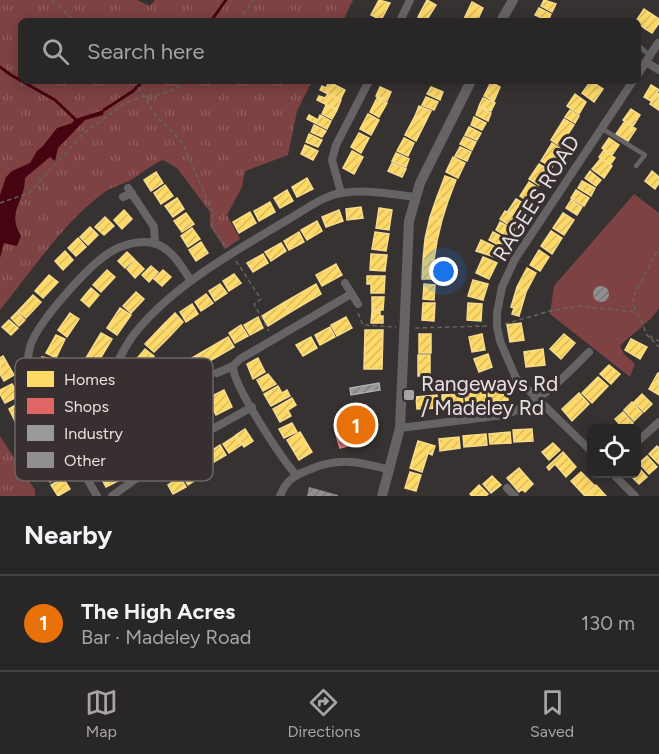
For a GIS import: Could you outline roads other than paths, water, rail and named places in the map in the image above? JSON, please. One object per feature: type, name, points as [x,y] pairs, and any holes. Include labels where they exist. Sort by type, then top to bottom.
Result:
[{"type":"street","points":[[401,18],[410,0]]},
{"type":"street","points":[[503,18],[513,0]]},
{"type":"street","points":[[641,70],[658,43]]},
{"type":"street","points":[[648,59],[659,70]]},
{"type":"street","points":[[341,193],[332,160],[336,145],[367,84]]},
{"type":"street","points":[[382,496],[400,428],[409,221],[420,183],[470,84]]},
{"type":"street","name":"RAGEES ROAD","points":[[587,449],[516,378],[500,341],[497,314],[502,287],[521,250],[631,84]]},
{"type":"street","points":[[120,358],[133,335],[145,321],[191,281],[317,203],[341,193],[377,192],[415,197]]},
{"type":"street","points":[[128,193],[154,227],[155,243]]},
{"type":"street","points":[[29,358],[30,346],[35,335],[68,293],[95,263],[119,247],[140,242],[155,243],[178,261],[191,281]]},
{"type":"street","points":[[345,283],[358,304]]},
{"type":"street","points":[[217,373],[233,366],[240,359],[351,294]]},
{"type":"street","points":[[400,428],[504,415],[515,411],[553,389],[589,352]]},
{"type":"street","points":[[581,360],[590,367]]},
{"type":"street","points":[[233,366],[233,371],[278,453],[296,475]]},
{"type":"street","points":[[213,429],[252,407]]},
{"type":"street","points":[[641,438],[659,422]]},
{"type":"street","points":[[280,496],[284,487],[296,475],[324,463],[333,461],[364,463],[390,470]]},
{"type":"street","points":[[617,478],[635,496]]},
{"type":"street","points":[[88,481],[97,496]]},
{"type":"street","points":[[112,496],[133,481]]},
{"type":"lane","points":[[641,49],[648,59]]},
{"type":"lane","points":[[601,128],[645,155],[636,166]]},
{"type":"waterway","points":[[213,18],[226,0]]},
{"type":"waterway","points":[[0,67],[18,79]]},
{"type":"waterway","points":[[27,84],[55,100],[75,119]]},
{"type":"waterway","points":[[104,110],[140,84]]},
{"type":"place","name":"Rangeways Rd / Madeley Rd","points":[[409,395]]},
{"type":"place","name":"The High Acres","points":[[356,425]]}]
